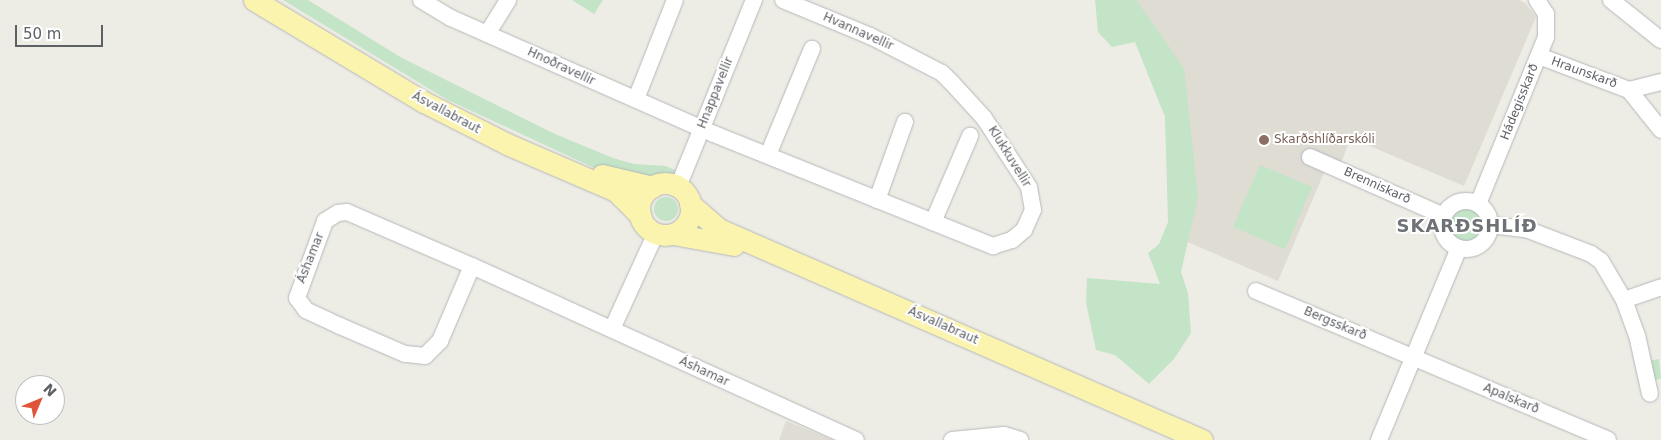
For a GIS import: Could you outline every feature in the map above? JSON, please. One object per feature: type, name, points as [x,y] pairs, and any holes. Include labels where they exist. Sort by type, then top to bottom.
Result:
[{"type":"main road","name":"Ásvallabraut","points":[[254,0],[432,107],[506,144],[616,191],[641,216]]},
{"type":"main road","name":"Ásvallabraut","points":[[274,0],[394,74],[463,111],[597,173],[653,187]]},
{"type":"main road","points":[[666,183],[684,195],[689,220],[664,233],[646,226],[641,216],[641,202],[653,187],[666,183]]},
{"type":"main road","name":"Ásvallabraut","points":[[684,195],[719,229],[1202,440]]},
{"type":"main road","name":"Ásvallabraut","points":[[664,233],[737,246],[1182,440]]},
{"type":"street","name":"Hnoðravellir","points":[[421,0],[487,34],[702,128]]},
{"type":"street","points":[[487,34],[508,0]]},
{"type":"street","points":[[636,99],[675,0]]},
{"type":"street","name":"Hnappavellir","points":[[684,195],[702,128],[754,0]]},
{"type":"street","name":"Hvannavellir","points":[[784,0],[870,36],[924,64]]},
{"type":"street","name":"Hádegisskarð","points":[[1478,204],[1539,56],[1547,22],[1537,0]]},
{"type":"street","points":[[1611,0],[1661,40]]},
{"type":"street","points":[[768,155],[812,49]]},
{"type":"street","name":"Hraunskarð","points":[[1539,56],[1629,90],[1661,130]]},
{"type":"street","name":"Klukkuvellir","points":[[702,128],[992,246],[1012,240],[1024,230],[1031,218],[1033,202],[1025,178],[984,118],[952,83],[924,64]]},
{"type":"street","name":"Hraunskarð","points":[[1629,90],[1661,82]]},
{"type":"street","points":[[877,200],[906,122]]},
{"type":"street","name":"Klukkuvellir","points":[[933,222],[970,136]]},
{"type":"street","name":"Brenniskarð","points":[[1310,157],[1444,216]]},
{"type":"street","points":[[1458,202],[1478,204],[1487,213],[1490,226],[1488,236],[1480,245],[1470,249],[1459,248],[1452,244],[1443,231],[1444,216],[1458,202]]},
{"type":"street","name":"Áshamar","points":[[472,266],[440,341],[425,356],[405,354],[340,326],[306,310],[297,298],[326,221],[338,213],[347,212],[472,266],[856,440]]},
{"type":"street","points":[[1490,226],[1526,229],[1591,254],[1605,266],[1624,300],[1637,335],[1650,394]]},
{"type":"street","points":[[612,329],[664,233]]},
{"type":"street","points":[[1379,440],[1459,248]]},
{"type":"street","points":[[1624,300],[1661,287]]},
{"type":"street","name":"Bergsskarð","points":[[1256,291],[1414,358]]},
{"type":"street","name":"Apalskarð","points":[[1414,358],[1608,440]]},
{"type":"street","points":[[952,440],[1004,435],[1020,440]]},
{"type":"shaded area","name":"Skarðshlíðarskóli","points":[[1133,0],[1519,0],[1525,3],[1536,17],[1464,186],[1351,138],[1340,165],[1329,161],[1278,281],[1176,237],[1178,141]]},
{"type":"shaded area","points":[[786,421],[833,440],[779,440]]},
{"type":"green space","points":[[283,0],[308,0],[402,58],[555,134],[613,158],[634,164],[666,166],[679,172],[668,178],[647,180],[605,173],[446,99]]},
{"type":"green space","points":[[572,0],[603,0],[594,14]]},
{"type":"green space","points":[[1095,0],[1136,0],[1184,68],[1198,197],[1181,272],[1188,293],[1191,333],[1174,359],[1149,384],[1115,355],[1096,350],[1086,303],[1087,278],[1160,284],[1148,253],[1159,244],[1168,222],[1165,117],[1135,42],[1112,47],[1098,32]]},
{"type":"green space","points":[[1260,165],[1312,187],[1285,249],[1233,227]]},
{"type":"green space","points":[[666,197],[671,198],[677,204],[677,214],[671,220],[666,221],[661,220],[655,214],[654,209],[655,204],[661,198]]},
{"type":"green space","points":[[1466,209],[1472,210],[1477,214],[1481,219],[1481,231],[1477,236],[1472,240],[1466,241],[1460,240],[1455,236],[1451,231],[1450,225],[1451,219],[1455,214],[1460,210]]},
{"type":"green space","points":[[1659,359],[1661,378],[1651,382],[1646,361]]},
{"type":"place","name":"Skarðshlíðarskóli","points":[[1264,140]]},
{"type":"district","name":"SKARÐSHLÍÐ","points":[[1467,226]]}]
